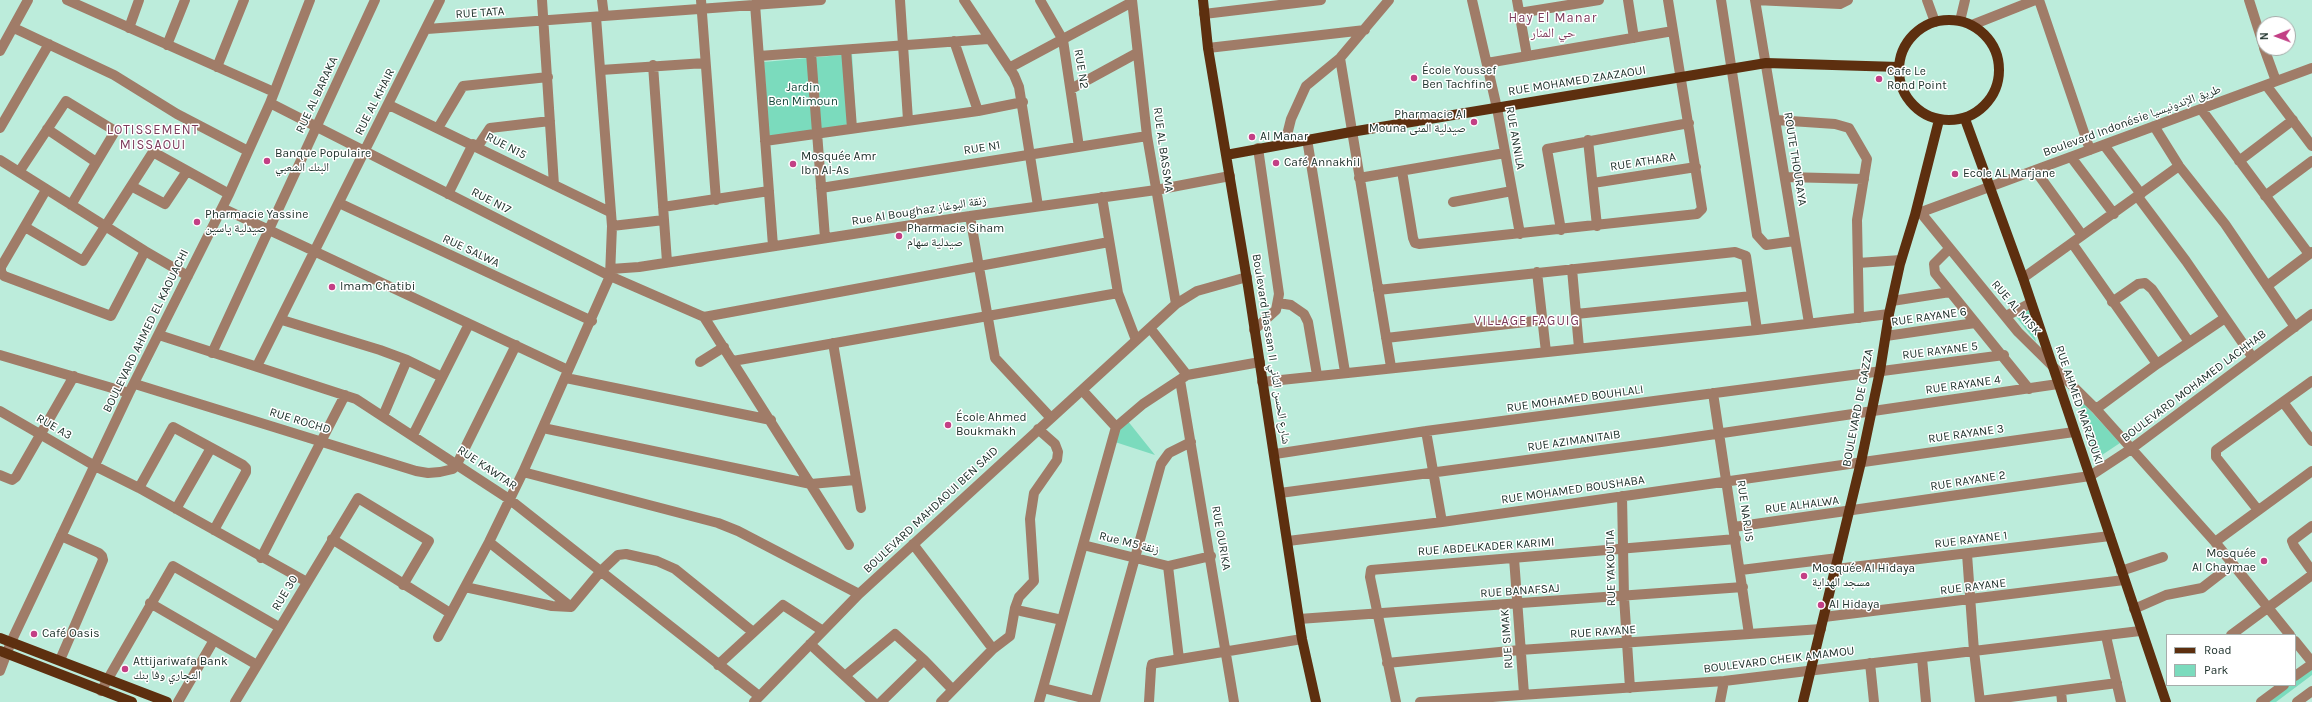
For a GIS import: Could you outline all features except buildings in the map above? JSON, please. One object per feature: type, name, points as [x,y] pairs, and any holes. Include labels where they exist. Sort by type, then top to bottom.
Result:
[{"type":"main road","name":"Boulevard Hassan II شارع الحسن الثاني","points":[[1203,0],[1208,48],[1275,454],[1302,639],[1316,702]]},
{"type":"main road","points":[[1960,21],[1972,25],[1985,35],[1994,47],[1998,61],[1999,77],[1995,91],[1986,104],[1965,118],[1939,120],[1924,114],[1908,100],[1900,81],[1899,68],[1903,49],[1909,39],[1924,26],[1935,22],[1960,21]]},
{"type":"main road","name":"RUE MOHAMED ZAAZAOUI","points":[[1226,155],[1307,139],[1766,64],[1899,68]]},
{"type":"main road","name":"RUE AHMED MARZOUKI","points":[[1965,118],[1988,188],[2023,278],[2051,365],[2110,536],[2140,631],[2165,687],[2166,702]]},
{"type":"main road","name":"BOULEVARD DE GAZZA","points":[[1804,702],[1861,462],[1880,371],[1889,314],[1901,260],[1918,214],[1939,120]]},
{"type":"main road","points":[[0,638],[167,702]]},
{"type":"main road","points":[[4,652],[132,702]]},
{"type":"street","points":[[0,51],[14,28],[28,0]]},
{"type":"street","points":[[67,0],[85,3],[129,28],[274,92]]},
{"type":"street","points":[[129,28],[139,0]]},
{"type":"street","points":[[167,45],[185,0]]},
{"type":"street","points":[[217,67],[244,0]]},
{"type":"street","name":"BOULEVARD AHMED EL KAOUACHI","points":[[0,671],[4,652],[11,642],[129,393],[135,384],[229,194],[270,103],[310,0]]},
{"type":"street","name":"RUE AL BARAKA","points":[[212,353],[375,0]]},
{"type":"street","name":"RUE AL KHAIR","points":[[257,366],[282,320],[388,104],[427,30],[440,0]]},
{"type":"street","points":[[542,0],[554,185]]},
{"type":"street","points":[[438,638],[489,542],[523,472],[592,321],[611,272],[612,226],[601,70],[600,17],[602,0]]},
{"type":"street","name":"RUE TATA","points":[[427,30],[600,17],[701,4],[755,4],[821,0]]},
{"type":"street","points":[[900,0],[908,120]]},
{"type":"street","points":[[964,0],[988,39],[1017,81],[1023,102],[1038,206]]},
{"type":"street","name":"RUE N2","points":[[1040,0],[1063,40],[1079,147]]},
{"type":"street","points":[[1204,14],[1321,0]]},
{"type":"street","points":[[1285,144],[1291,119],[1306,86],[1340,58],[1389,0]]},
{"type":"street","name":"RUE ANNILA","points":[[1472,0],[1497,108],[1520,234]]},
{"type":"street","points":[[1517,0],[1526,56]]},
{"type":"street","points":[[1519,13],[1599,0]]},
{"type":"street","points":[[1628,0],[1634,38]]},
{"type":"street","points":[[1402,171],[1415,243],[1561,230],[1696,214],[1702,209],[1682,77],[1668,0]]},
{"type":"street","points":[[1721,0],[1757,235],[1766,245],[1795,241]]},
{"type":"street","points":[[1755,0],[1814,1],[1840,4],[1848,0]]},
{"type":"street","name":"ROUTE THOURAYA","points":[[1755,0],[1809,323]]},
{"type":"street","points":[[1927,0],[1935,22]]},
{"type":"street","points":[[1960,21],[1965,0]]},
{"type":"street","points":[[1972,25],[2035,0]]},
{"type":"street","points":[[2039,0],[2090,150]]},
{"type":"street","points":[[2249,0],[2256,22]]},
{"type":"street","points":[[1009,68],[1063,40],[1132,1]]},
{"type":"street","name":"RUE AL BASSMA","points":[[1132,1],[1147,136],[1176,304]]},
{"type":"street","points":[[701,4],[716,200]]},
{"type":"street","points":[[755,4],[773,246]]},
{"type":"street","points":[[14,28],[114,75],[177,114],[248,151]]},
{"type":"street","points":[[1208,48],[1364,30]]},
{"type":"street","points":[[1487,63],[1673,31]]},
{"type":"street","points":[[759,56],[988,39]]},
{"type":"street","points":[[954,41],[978,111]]},
{"type":"street","points":[[0,128],[49,44]]},
{"type":"street","points":[[846,50],[852,128]]},
{"type":"street","points":[[811,53],[825,238]]},
{"type":"street","points":[[1071,89],[1137,53]]},
{"type":"street","points":[[2266,56],[2271,83],[2293,120],[2312,146]]},
{"type":"street","points":[[1340,58],[1391,367]]},
{"type":"street","points":[[601,70],[653,65],[705,63]]},
{"type":"street","points":[[653,65],[662,207],[668,262]]},
{"type":"street","name":"Boulevard Indonésie طريق الإندونيسيا","points":[[1918,214],[2312,68]]},
{"type":"street","points":[[438,128],[463,86],[548,76]]},
{"type":"street","points":[[19,172],[66,101],[112,128],[114,133],[71,205]]},
{"type":"street","points":[[765,141],[978,111],[1023,102]]},
{"type":"street","name":"RUE N17","points":[[270,103],[448,194],[704,317]]},
{"type":"street","name":"RUE N15","points":[[388,104],[476,145],[610,212]]},
{"type":"street","points":[[2201,109],[2239,161],[2311,253],[2267,286]]},
{"type":"street","points":[[1776,120],[1835,124],[1849,128],[1867,159],[1858,215],[1859,318]]},
{"type":"street","points":[[2239,161],[2293,120]]},
{"type":"street","points":[[448,194],[476,145],[490,128],[550,121]]},
{"type":"street","points":[[1561,230],[1547,149],[1588,140],[1689,123]]},
{"type":"street","points":[[2154,126],[2179,166],[2225,224],[2295,327]]},
{"type":"street","points":[[47,129],[96,162]]},
{"type":"street","name":"RUE N1","points":[[821,188],[1030,153],[1147,136]]},
{"type":"street","points":[[1307,139],[1345,372]]},
{"type":"street","points":[[1588,140],[1597,226]]},
{"type":"street","points":[[2104,145],[2253,358]]},
{"type":"street","points":[[1254,330],[1276,310],[1279,294],[1258,148]]},
{"type":"street","points":[[25,227],[83,261],[133,187],[153,152],[229,194]]},
{"type":"street","points":[[1359,178],[1505,153]]},
{"type":"street","points":[[2071,157],[2114,214]]},
{"type":"street","points":[[0,160],[46,190],[188,276]]},
{"type":"street","points":[[2266,196],[2312,161]]},
{"type":"street","points":[[2023,278],[2179,166]]},
{"type":"street","name":"RUE ATHARA","points":[[1593,183],[1696,167]]},
{"type":"street","points":[[2035,170],[2082,235]]},
{"type":"street","points":[[133,187],[165,204],[188,172]]},
{"type":"street","name":"Rue Al Boughaz زنقة البوغاز","points":[[611,272],[970,216],[1156,190],[1230,176]]},
{"type":"street","points":[[1785,177],[1864,179]]},
{"type":"street","points":[[46,190],[1,267],[1,272],[4,276],[108,316],[112,315],[145,251]]},
{"type":"street","points":[[662,207],[769,191]]},
{"type":"street","points":[[1453,202],[1512,191]]},
{"type":"street","points":[[1102,197],[1118,293],[1136,340]]},
{"type":"street","name":"RUE SALWA","points":[[339,203],[592,321]]},
{"type":"street","points":[[222,208],[516,345],[567,374],[771,420]]},
{"type":"street","name":"RUE AL MISK","points":[[1918,214],[2018,332],[2096,409],[2215,542],[2289,634]]},
{"type":"street","points":[[970,216],[995,358],[1051,418]]},
{"type":"street","points":[[612,226],[664,220]]},
{"type":"street","points":[[849,545],[734,361],[704,317],[979,268],[1109,242]]},
{"type":"street","points":[[2072,243],[2157,364]]},
{"type":"street","points":[[1949,249],[1933,267],[1935,273],[2004,356],[2029,389]]},
{"type":"street","points":[[1378,290],[1735,252],[1746,256],[1757,330]]},
{"type":"street","points":[[1858,263],[1901,260]]},
{"type":"street","points":[[1572,269],[1579,348]]},
{"type":"street","points":[[1538,272],[1546,352]]},
{"type":"street","name":"BOULEVARD MAHDAOUI BEN SAID","points":[[756,700],[859,594],[1176,304],[1197,292],[1246,277]]},
{"type":"street","points":[[2112,302],[2138,284],[2145,283],[2152,289],[2189,342]]},
{"type":"street","points":[[1892,301],[1950,292]]},
{"type":"street","points":[[734,361],[1118,293]]},
{"type":"street","points":[[1576,314],[1752,296]]},
{"type":"street","points":[[1278,303],[1291,305],[1298,309],[1308,322],[1316,375]]},
{"type":"street","points":[[2006,316],[2031,303]]},
{"type":"street","points":[[1262,382],[1391,367],[1757,330],[1889,314]]},
{"type":"street","name":"BOULEVARD MOHAMED LACHHAB","points":[[2090,476],[2131,449],[2312,314]]},
{"type":"street","points":[[2096,409],[2157,364],[2226,318]]},
{"type":"street","points":[[282,320],[407,360],[442,377]]},
{"type":"street","points":[[1386,338],[1543,320]]},
{"type":"street","points":[[413,435],[469,324]]},
{"type":"street","name":"RUE RAYANE 6","points":[[1886,336],[1976,324]]},
{"type":"street","name":"RUE OURIKA","points":[[1150,328],[1183,378],[1190,442],[1211,556],[1234,702]]},
{"type":"street","name":"RUE KAWTAR","points":[[159,335],[356,399],[509,499],[602,571],[718,665],[756,700]]},
{"type":"street","points":[[833,343],[855,480],[861,508]]},
{"type":"street","points":[[457,464],[516,345]]},
{"type":"street","points":[[700,362],[724,347]]},
{"type":"street","points":[[0,354],[129,393]]},
{"type":"street","name":"RUE RAYANE 5","points":[[1880,371],[2004,356]]},
{"type":"street","points":[[383,416],[407,360]]},
{"type":"street","points":[[1039,702],[1116,427],[1143,404],[1183,378],[1260,362]]},
{"type":"street","name":"RUE MOHAMED BOUHLALI","points":[[1275,454],[1426,431],[1880,371]]},
{"type":"street","points":[[0,475],[12,480],[16,477],[74,376]]},
{"type":"street","points":[[2258,510],[2215,452],[2218,447],[2312,381]]},
{"type":"street","name":"RUE ROCHD","points":[[135,384],[428,473],[447,471],[453,469],[457,464]]},
{"type":"street","name":"RUE RAYANE 4","points":[[1871,411],[2058,384]]},
{"type":"street","points":[[1082,390],[1116,427]]},
{"type":"street","name":"RUE NARJIS","points":[[1713,393],[1728,481],[1749,634]]},
{"type":"street","points":[[261,558],[322,442],[344,395]]},
{"type":"street","points":[[2283,402],[2312,441]]},
{"type":"street","name":"RUE A3","points":[[0,411],[41,433],[95,466],[139,488],[306,582]]},
{"type":"street","name":"RUE AZIMANITAIB","points":[[1280,493],[1435,474],[1871,411]]},
{"type":"street","points":[[139,488],[173,427],[211,448],[246,468],[214,530]]},
{"type":"street","points":[[543,428],[810,484],[855,480]]},
{"type":"street","points":[[941,702],[993,648],[1010,636],[1015,608],[1019,596],[1034,581],[1030,519],[1034,493],[1050,467],[1057,460],[1058,452],[1055,444],[1038,430]]},
{"type":"street","points":[[1426,431],[1435,474],[1442,522]]},
{"type":"street","name":"RUE RAYANE 3","points":[[1861,462],[2074,432]]},
{"type":"street","points":[[1043,688],[1095,702],[1165,457],[1190,442]]},
{"type":"street","points":[[176,509],[211,448]]},
{"type":"street","name":"RUE MOHAMED BOUSHABA","points":[[1288,540],[1442,522],[1861,462]]},
{"type":"street","points":[[2215,542],[2312,471]]},
{"type":"street","points":[[523,472],[718,523],[738,531],[859,594]]},
{"type":"street","name":"RUE RAYANE 2","points":[[1849,512],[2090,476]]},
{"type":"street","name":"RUE YAKOUTIA","points":[[1622,496],[1624,597],[1630,688]]},
{"type":"street","name":"RUE 30","points":[[235,702],[358,498],[429,541],[403,585]]},
{"type":"street","name":"RUE ALHALWA","points":[[1734,527],[1849,512]]},
{"type":"street","points":[[2312,526],[2292,541],[2312,571]]},
{"type":"street","points":[[60,660],[103,560],[102,556],[61,536]]},
{"type":"street","name":"RUE RAYANE 1","points":[[1836,569],[2110,536]]},
{"type":"street","points":[[332,539],[403,585],[450,613]]},
{"type":"street","name":"RUE ABDELKADER KARIMI","points":[[1396,702],[1370,577],[1371,570],[1623,550],[1736,539]]},
{"type":"street","points":[[489,542],[571,607]]},
{"type":"street","points":[[913,544],[993,648]]},
{"type":"street","name":"Rue M5 زنقة","points":[[1083,545],[1168,566]]},
{"type":"street","points":[[571,607],[602,571],[622,554],[666,565],[675,569],[753,632]]},
{"type":"street","points":[[1967,554],[1974,651],[1980,702],[2025,699],[2061,691],[2117,683]]},
{"type":"street","points":[[1179,658],[1168,566],[1211,556]]},
{"type":"street","name":"RUE RAYANE","points":[[1824,617],[1970,600],[2123,576],[2163,557]]},
{"type":"street","name":"RUE SIMAK","points":[[1514,558],[1524,694]]},
{"type":"street","points":[[1741,570],[1838,558]]},
{"type":"street","points":[[2134,609],[2166,595],[2202,588],[2233,564]]},
{"type":"street","points":[[101,690],[150,603],[173,566],[279,627]]},
{"type":"street","points":[[2233,634],[2312,575]]},
{"type":"street","points":[[465,587],[552,606],[571,607]]},
{"type":"street","name":"RUE BANAFSAJ","points":[[1299,619],[1624,597],[1743,587]]},
{"type":"street","points":[[150,603],[257,665]]},
{"type":"street","points":[[718,665],[783,605],[823,630]]},
{"type":"street","points":[[1015,608],[1021,611],[1062,620]]},
{"type":"street","name":"RUE RAYANE","points":[[1387,664],[1520,650],[1626,644],[1821,629]]},
{"type":"street","name":"BOULEVARD CHEIK AMAMOU","points":[[1420,702],[1724,680],[1922,658],[2140,631]]},
{"type":"street","points":[[846,675],[895,634],[924,660],[952,689]]},
{"type":"street","points":[[2106,636],[2121,702]]},
{"type":"street","points":[[1149,702],[1152,664],[1179,658],[1226,652],[1302,639]]},
{"type":"street","points":[[178,702],[214,640]]},
{"type":"street","points":[[2296,642],[2312,663],[2296,675]]},
{"type":"street","points":[[810,644],[846,675],[872,702]]},
{"type":"street","points":[[1922,658],[1926,702]]},
{"type":"street","points":[[881,702],[924,660]]},
{"type":"street","points":[[1870,663],[1874,702]]},
{"type":"street","points":[[1720,702],[1724,680]]},
{"type":"street","points":[[2261,702],[2283,686]]},
{"type":"street","points":[[2061,691],[2062,702]]},
{"type":"street","points":[[2297,702],[2312,691]]},
{"type":"green space","name":"Jardin Ben Mimoun","points":[[852,54],[856,123],[769,139],[764,62]]},
{"type":"green space","points":[[2028,305],[2036,342],[2017,318]]},
{"type":"green space","points":[[2078,397],[2120,443],[2096,459]]},
{"type":"green space","points":[[1127,420],[1155,455],[1115,442],[1117,429]]},
{"type":"green space","points":[[2312,667],[2312,675],[2276,702],[2265,702],[2287,686],[2296,686],[2296,679]]},
{"type":"place","name":"École Youssef Ben Tachfine","points":[[1414,78]]},
{"type":"place","name":"Cafe Le Rond Point","points":[[1879,79]]},
{"type":"place","name":"Pharmacie Al Mouna صيدلية المنى","points":[[1474,122]]},
{"type":"place","name":"Al Manar","points":[[1252,137]]},
{"type":"place","name":"Banque Populaire البنك الشعبي","points":[[267,161]]},
{"type":"place","name":"Café Annakhil","points":[[1276,163]]},
{"type":"place","name":"Mosquée Amr Ibn Al-As","points":[[793,164]]},
{"type":"place","name":"Ecole AL Marjane","points":[[1955,174]]},
{"type":"place","name":"Pharmacie Yassine صيدلية ياسين","points":[[197,222]]},
{"type":"place","name":"Pharmacie Siham صيدلية سهام","points":[[899,236]]},
{"type":"place","name":"Imam Chatibi","points":[[332,287]]},
{"type":"place","name":"École Ahmed Boukmakh","points":[[948,425]]},
{"type":"place","name":"Mosquée Al Chaymae","points":[[2264,561]]},
{"type":"place","name":"Mosquée Al Hidaya مسجد الهداية","points":[[1804,576]]},
{"type":"place","name":"Al Hidaya","points":[[1821,605]]},
{"type":"place","name":"Café Oasis","points":[[34,634]]},
{"type":"place","name":"Attijariwafa Bank التجاري وفا بنك","points":[[125,669]]},
{"type":"district","name":"Hay El Manar حي المنار","points":[[1553,26]]},
{"type":"district","name":"LOTISSEMENT MISSAOUI","points":[[153,138]]},
{"type":"district","name":"VILLAGE FAGUIG","points":[[1527,321]]}]
